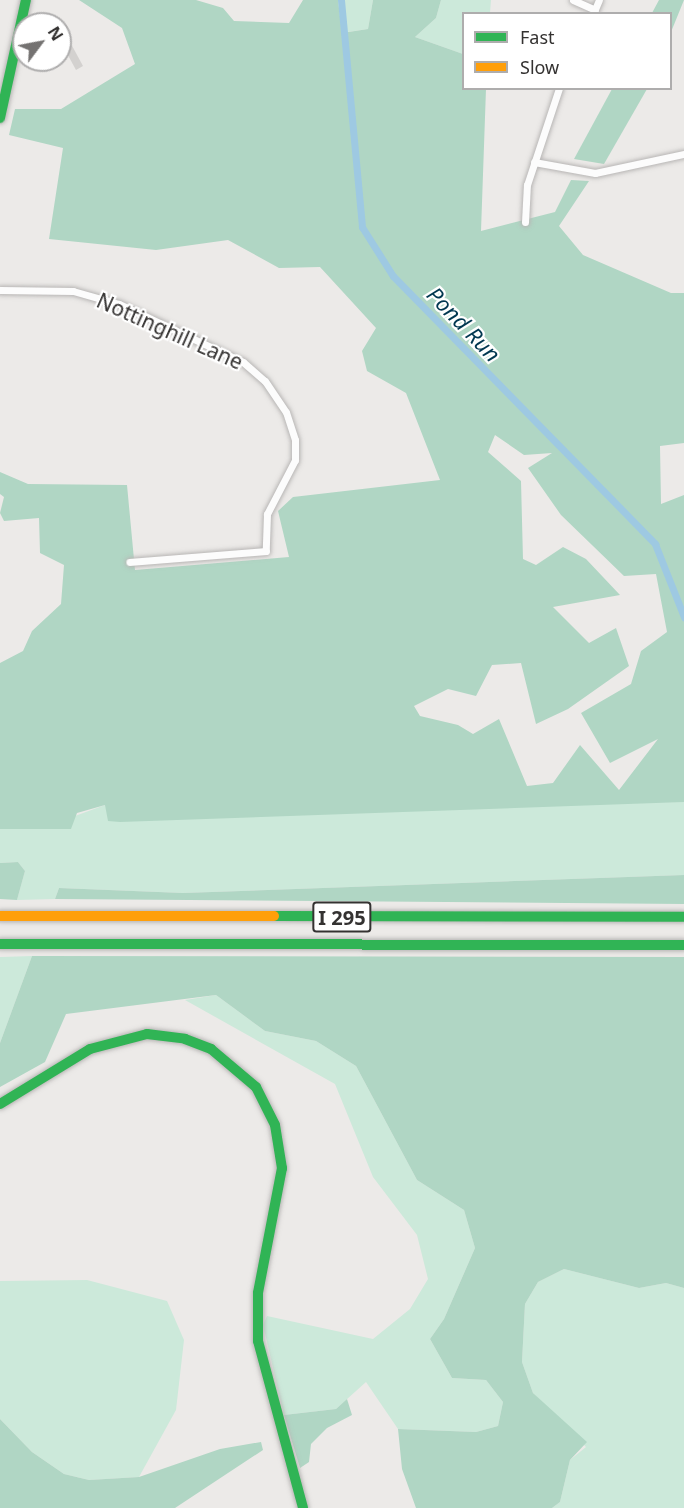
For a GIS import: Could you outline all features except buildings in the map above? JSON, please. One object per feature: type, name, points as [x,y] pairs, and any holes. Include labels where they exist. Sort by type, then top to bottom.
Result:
[{"type":"main road","points":[[0,118],[26,0]]},
{"type":"main road","name":"I 295","points":[[0,916],[684,917]]},
{"type":"main road","name":"I 295","points":[[0,944],[684,945]]},
{"type":"main road","points":[[0,1104],[90,1049],[140,1035],[174,1036],[211,1049],[256,1087],[275,1125],[282,1168],[258,1293],[258,1341],[303,1508]]},
{"type":"street","points":[[573,0],[594,12],[599,0]]},
{"type":"street","points":[[525,222],[525,197],[534,162],[558,90]]},
{"type":"street","points":[[534,162],[595,173],[684,154]]},
{"type":"street","name":"Nottinghill Lane","points":[[0,290],[73,291],[119,304],[243,362],[265,381],[286,412],[295,440],[295,460],[267,514],[266,551],[129,562]]},
{"type":"green space","points":[[79,0],[196,0],[223,8],[234,21],[289,23],[303,0],[338,0],[342,33],[368,29],[373,0],[441,0],[436,18],[415,37],[462,54],[462,90],[486,90],[481,231],[555,212],[571,180],[589,181],[559,226],[583,255],[671,293],[684,293],[684,443],[660,446],[661,504],[684,495],[684,802],[120,822],[108,821],[105,805],[77,813],[71,829],[0,829],[0,663],[23,651],[32,631],[61,604],[64,565],[40,553],[39,518],[4,521],[0,513],[4,497],[0,494],[0,472],[28,484],[127,485],[135,570],[289,557],[278,511],[293,497],[440,480],[406,393],[367,371],[362,351],[376,328],[320,267],[279,268],[228,240],[156,250],[49,239],[63,148],[9,135],[15,109],[61,109],[135,64],[122,28]],"holes":[[[495,435],[524,455],[552,453],[528,468],[561,515],[624,576],[656,574],[667,632],[641,651],[631,684],[581,713],[610,763],[658,739],[619,790],[580,745],[553,783],[527,786],[499,719],[473,734],[458,725],[420,716],[414,706],[448,689],[476,696],[492,665],[521,663],[536,724],[568,709],[629,666],[616,628],[589,643],[553,607],[620,595],[586,559],[563,547],[536,565],[523,559],[521,481],[488,452]]]},
{"type":"green space","points":[[338,0],[373,0],[368,29],[341,33]]},
{"type":"green space","points":[[441,0],[491,0],[490,12],[462,12],[462,54],[415,37],[436,18]]},
{"type":"green space","points":[[659,0],[684,0],[672,30],[672,12],[653,12]]},
{"type":"green space","points":[[611,90],[646,90],[604,164],[574,159]]},
{"type":"green space","points":[[684,802],[684,875],[183,893],[59,888],[55,899],[17,900],[25,871],[18,862],[0,863],[0,829],[45,827],[105,805]]},
{"type":"green space","points":[[18,862],[25,871],[17,900],[0,899],[0,863]]},
{"type":"green space","points":[[684,875],[684,904],[55,899],[59,888],[183,893]]},
{"type":"green space","points":[[32,956],[21,986],[0,1043],[0,957]]},
{"type":"green space","points":[[32,956],[684,957],[684,1288],[666,1283],[639,1288],[564,1269],[538,1282],[525,1304],[522,1362],[533,1393],[587,1442],[570,1460],[560,1502],[552,1508],[416,1508],[402,1469],[398,1429],[476,1432],[498,1426],[503,1402],[486,1380],[452,1378],[430,1339],[444,1319],[475,1248],[464,1210],[417,1180],[356,1066],[316,1041],[265,1031],[216,995],[66,1014],[45,1062],[0,1087],[0,1043]]},
{"type":"green space","points":[[216,995],[265,1031],[316,1041],[356,1066],[417,1180],[464,1210],[475,1248],[444,1319],[430,1339],[452,1378],[486,1380],[503,1402],[498,1426],[476,1432],[398,1429],[366,1382],[336,1409],[284,1415],[263,1325],[267,1316],[373,1339],[410,1309],[428,1279],[417,1235],[373,1177],[335,1084],[185,1000]]},
{"type":"green space","points":[[564,1269],[639,1288],[666,1283],[684,1288],[684,1508],[552,1508],[560,1502],[570,1460],[586,1447],[533,1393],[522,1362],[525,1304],[538,1282]]},
{"type":"green space","points":[[87,1280],[167,1301],[184,1340],[176,1410],[139,1477],[89,1480],[64,1474],[32,1452],[0,1419],[0,1281]]},
{"type":"green space","points":[[347,1399],[352,1415],[327,1428],[311,1444],[309,1462],[300,1468],[284,1415],[336,1409]]},
{"type":"green space","points":[[0,1419],[32,1452],[64,1474],[89,1480],[139,1477],[220,1449],[261,1442],[263,1450],[175,1508],[0,1508]]},
{"type":"waterway","name":"Pond Run","points":[[341,0],[362,227],[393,276],[655,544],[684,617]]},
{"type":"traffic: fast","points":[[0,118],[26,0]]},
{"type":"traffic: fast","points":[[274,916],[684,917]]},
{"type":"traffic: fast","points":[[0,944],[684,945]]},
{"type":"traffic: fast","points":[[0,1104],[90,1049],[147,1034],[185,1039],[211,1049],[256,1087],[275,1125],[282,1168],[258,1293],[258,1341],[303,1508]]},
{"type":"traffic: slow","points":[[0,916],[274,916]]}]
